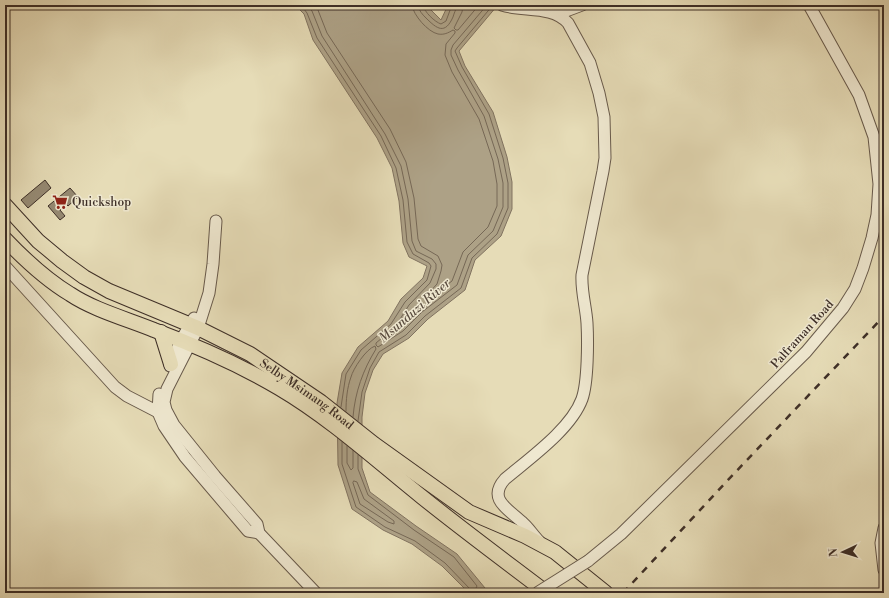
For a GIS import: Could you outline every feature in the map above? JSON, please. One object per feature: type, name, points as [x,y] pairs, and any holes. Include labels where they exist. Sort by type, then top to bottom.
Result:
[{"type":"main road","name":"Selby Msimang Road","points":[[5,205],[38,241],[84,277],[190,335],[226,361],[320,408]]},
{"type":"main road","name":"Selby Msimang Road","points":[[5,239],[22,258],[40,274],[71,295],[96,307],[161,332],[190,335],[250,354],[371,449],[458,526],[547,593]]},
{"type":"main road","points":[[161,332],[171,364]]},
{"type":"main road","name":"Selby Msimang Road","points":[[371,449],[469,512],[540,543],[555,552],[606,593]]},
{"type":"lane","points":[[502,5],[558,14],[564,18],[590,63],[604,117],[605,158],[581,282],[587,323],[585,385],[582,397],[575,413],[566,424],[541,449],[505,479],[498,490],[498,498],[502,505],[508,512],[523,523],[540,543]]},
{"type":"lane","points":[[558,14],[582,5]]},
{"type":"lane","name":"Palframan Road","points":[[537,593],[588,561],[621,534],[806,352],[843,308],[855,289],[865,260],[877,215],[879,184],[874,137],[860,95],[809,5]]},
{"type":"lane","points":[[216,221],[210,287],[205,302],[167,388],[164,402],[166,410],[174,425],[183,437],[256,524],[258,532],[316,593]]},
{"type":"lane","points":[[6,267],[121,393],[158,412]]},
{"type":"lane","points":[[190,335],[171,364],[159,393],[158,412],[164,426],[186,457],[218,496],[248,531],[258,532]]},
{"type":"lane","points":[[884,528],[881,543],[884,570]]},
{"type":"water","name":"Msunduzi River","points":[[295,5],[426,5],[441,20],[448,5],[497,6],[459,51],[465,66],[493,112],[507,157],[512,182],[512,209],[501,236],[475,260],[465,290],[428,319],[409,338],[383,354],[373,370],[365,393],[362,417],[362,468],[370,492],[457,554],[485,588],[476,593],[469,593],[442,566],[412,544],[383,530],[352,509],[338,465],[337,403],[342,373],[358,347],[388,321],[401,299],[423,278],[427,266],[409,257],[403,243],[399,201],[392,168],[377,138],[313,40],[304,14]]},
{"type":"building","points":[[45,180],[51,188],[28,208],[21,200]]},
{"type":"building","points":[[70,188],[78,197],[68,206],[66,204],[60,210],[65,216],[60,220],[48,206]]},
{"type":"railway","points":[[623,593],[884,316]]},
{"type":"place","name":"Quickshop","points":[[60,202]]}]
